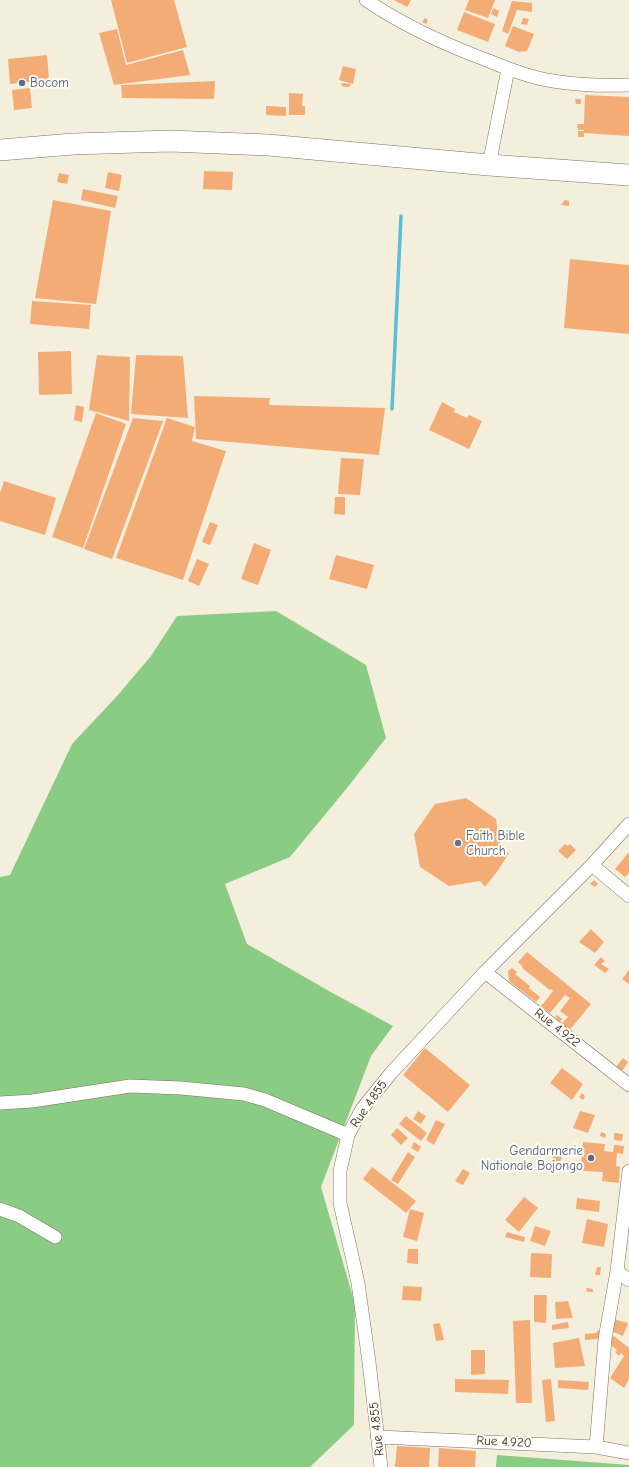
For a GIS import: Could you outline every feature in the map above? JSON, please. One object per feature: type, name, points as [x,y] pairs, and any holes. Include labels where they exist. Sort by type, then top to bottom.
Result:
[{"type":"highway","points":[[0,150],[73,144],[178,142],[268,144],[490,165],[629,175]]},
{"type":"street","points":[[366,0],[384,12],[449,46],[508,69],[552,81],[607,86],[629,85]]},
{"type":"street","points":[[490,165],[508,69]]},
{"type":"street","name":"Rue 4.855","points":[[381,1467],[358,1283],[340,1203],[340,1171],[348,1135],[362,1108],[391,1073],[485,972],[592,865],[629,824]]},
{"type":"street","points":[[592,865],[629,896]]},
{"type":"street","name":"Rue 4.922","points":[[485,972],[629,1085]]},
{"type":"street","points":[[0,1103],[32,1101],[130,1086],[181,1088],[244,1094],[265,1100],[348,1135]]},
{"type":"street","points":[[596,1447],[605,1339],[617,1271],[629,1171]]},
{"type":"street","points":[[0,1209],[19,1216],[55,1237]]},
{"type":"street","points":[[617,1271],[629,1280]]},
{"type":"street","name":"Rue 4.920","points":[[378,1437],[596,1447],[629,1453]]},
{"type":"green space","points":[[276,611],[366,665],[386,738],[290,857],[225,884],[247,944],[393,1026],[371,1056],[321,1187],[355,1304],[354,1425],[310,1467],[0,1467],[0,877],[10,875],[72,744],[117,696],[151,656],[177,616]]},
{"type":"green space","points":[[497,1455],[629,1465],[629,1467],[496,1467]]},
{"type":"building","points":[[111,0],[174,0],[187,47],[127,63]]},
{"type":"building","points":[[394,0],[411,0],[407,7]]},
{"type":"building","points":[[469,0],[495,0],[488,18],[465,10]]},
{"type":"building","points":[[512,1],[532,3],[532,12],[517,10],[508,34],[502,31]]},
{"type":"building","points":[[493,8],[499,11],[497,17],[491,14]]},
{"type":"building","points":[[464,12],[495,24],[488,42],[457,30]]},
{"type":"building","points":[[425,18],[428,20],[426,24],[422,22]]},
{"type":"building","points":[[523,18],[529,19],[527,25],[521,24]]},
{"type":"building","points":[[513,26],[534,34],[527,51],[519,52],[505,46]]},
{"type":"building","points":[[117,29],[126,65],[183,50],[190,75],[114,85],[99,33]]},
{"type":"building","points":[[47,55],[49,80],[10,84],[8,59]]},
{"type":"building","points":[[343,66],[356,69],[353,84],[339,80]]},
{"type":"building","points":[[215,81],[214,99],[122,98],[121,85]]},
{"type":"building","points":[[341,83],[351,84],[349,87],[346,87],[342,86]]},
{"type":"building","points":[[30,88],[32,108],[14,110],[12,90]]},
{"type":"building","points":[[289,93],[303,94],[302,106],[305,106],[305,115],[289,115]]},
{"type":"building","points":[[585,95],[629,97],[629,136],[584,133],[584,137],[578,137],[578,131],[584,131],[578,130],[577,124],[584,124]]},
{"type":"building","points":[[575,99],[581,99],[581,104],[576,104]]},
{"type":"building","points":[[266,106],[286,107],[286,116],[266,115]]},
{"type":"building","points":[[204,171],[233,172],[232,190],[203,189]]},
{"type":"building","points":[[108,172],[122,175],[119,191],[105,188]]},
{"type":"building","points":[[59,173],[69,175],[67,184],[57,182]]},
{"type":"building","points":[[83,189],[118,196],[115,208],[81,200]]},
{"type":"building","points":[[53,200],[111,211],[96,304],[35,298]]},
{"type":"building","points":[[565,200],[569,201],[569,206],[561,205]]},
{"type":"building","points":[[570,259],[629,265],[629,334],[564,328]]},
{"type":"building","points":[[32,301],[91,305],[89,329],[30,324]]},
{"type":"building","points":[[71,351],[72,394],[39,395],[38,352]]},
{"type":"building","points":[[97,355],[130,357],[129,421],[89,410]]},
{"type":"building","points":[[136,355],[183,356],[188,418],[131,414]]},
{"type":"building","points":[[194,396],[270,398],[269,405],[385,408],[379,455],[196,439]]},
{"type":"building","points":[[442,402],[455,409],[454,412],[467,418],[469,415],[482,421],[469,449],[429,430]]},
{"type":"building","points":[[76,405],[84,407],[82,422],[74,420]]},
{"type":"building","points":[[96,413],[126,424],[83,548],[52,537]]},
{"type":"building","points":[[133,418],[163,421],[112,559],[84,549]]},
{"type":"building","points":[[167,418],[195,427],[192,441],[226,451],[183,580],[116,558]]},
{"type":"building","points":[[341,458],[364,459],[360,495],[338,494]]},
{"type":"building","points":[[4,481],[56,498],[45,535],[0,521],[0,493]]},
{"type":"building","points":[[335,497],[345,497],[345,515],[334,514]]},
{"type":"building","points":[[210,522],[218,525],[210,545],[202,542]]},
{"type":"building","points":[[254,543],[271,550],[258,585],[241,579]]},
{"type":"building","points":[[336,555],[374,565],[367,589],[329,579]]},
{"type":"building","points":[[197,559],[209,564],[199,586],[188,581]]},
{"type":"building","name":"Faith Bible Church","points":[[466,798],[496,819],[501,851],[509,853],[485,887],[480,881],[449,886],[420,867],[414,834],[435,804]]},
{"type":"building","points":[[565,844],[568,846],[570,844],[576,850],[567,859],[558,851]]},
{"type":"building","points":[[629,852],[629,873],[625,877],[615,869]]},
{"type":"building","points":[[594,880],[598,884],[595,887],[590,884]]},
{"type":"building","points":[[591,929],[604,942],[595,953],[579,942]]},
{"type":"building","points":[[527,952],[591,1004],[569,1031],[562,1023],[568,1017],[560,1011],[570,998],[565,995],[550,1013],[541,1007],[553,991],[522,968],[523,967],[518,962]]},
{"type":"building","points":[[601,957],[605,961],[601,964],[609,969],[605,973],[594,965]]},
{"type":"building","points":[[512,968],[517,972],[515,974],[530,986],[529,988],[540,997],[536,1002],[509,981],[508,971]]},
{"type":"building","points":[[629,970],[629,984],[622,979]]},
{"type":"building","points":[[557,1015],[562,1019],[560,1022],[556,1019],[557,1018],[555,1016]]},
{"type":"building","points":[[425,1048],[470,1085],[448,1112],[403,1075]]},
{"type":"building","points":[[623,1058],[628,1062],[622,1071],[616,1067]]},
{"type":"building","points":[[562,1068],[583,1084],[572,1100],[550,1083]]},
{"type":"building","points":[[582,1093],[585,1096],[583,1100],[579,1097]]},
{"type":"building","points":[[418,1111],[426,1116],[421,1124],[413,1119]]},
{"type":"building","points":[[580,1111],[595,1115],[588,1133],[573,1128]]},
{"type":"building","points":[[406,1116],[427,1133],[421,1141],[399,1124]]},
{"type":"building","points":[[436,1120],[445,1124],[434,1145],[426,1140]]},
{"type":"building","points":[[397,1128],[408,1138],[401,1145],[391,1135]]},
{"type":"building","points":[[601,1132],[606,1134],[605,1138],[600,1136]]},
{"type":"building","points":[[614,1133],[623,1134],[622,1141],[614,1140]]},
{"type":"building","points":[[414,1142],[421,1147],[418,1152],[411,1148]]},
{"type":"building","points":[[583,1142],[605,1144],[604,1151],[613,1152],[614,1145],[624,1146],[623,1154],[617,1153],[616,1166],[620,1167],[619,1183],[602,1181],[603,1172],[583,1171],[584,1164],[581,1163]]},
{"type":"building","points":[[558,1146],[564,1151],[557,1171],[549,1166]]},
{"type":"building","points":[[408,1152],[415,1157],[398,1184],[391,1180]]},
{"type":"building","points":[[372,1167],[416,1201],[406,1213],[363,1179]]},
{"type":"building","points":[[463,1169],[470,1173],[463,1185],[455,1181]]},
{"type":"building","points":[[524,1197],[538,1208],[519,1232],[505,1220]]},
{"type":"building","points":[[577,1198],[600,1201],[599,1212],[576,1209]]},
{"type":"building","points":[[410,1209],[424,1213],[417,1241],[403,1237]]},
{"type":"building","points":[[587,1219],[608,1224],[604,1247],[582,1243]]},
{"type":"building","points":[[535,1226],[551,1231],[545,1246],[530,1241]]},
{"type":"building","points":[[507,1232],[525,1237],[524,1242],[505,1237]]},
{"type":"building","points":[[408,1249],[418,1249],[418,1264],[407,1263]]},
{"type":"building","points":[[531,1253],[552,1254],[551,1278],[530,1277]]},
{"type":"building","points":[[597,1267],[601,1267],[600,1275],[595,1275]]},
{"type":"building","points":[[403,1286],[422,1287],[421,1301],[402,1300]]},
{"type":"building","points":[[586,1288],[593,1289],[593,1292],[587,1292]]},
{"type":"building","points":[[534,1295],[547,1295],[546,1323],[534,1322]]},
{"type":"building","points":[[568,1301],[573,1318],[556,1319],[555,1302]]},
{"type":"building","points":[[613,1319],[628,1323],[623,1336],[611,1331]]},
{"type":"building","points":[[530,1320],[532,1403],[516,1403],[513,1321]]},
{"type":"building","points":[[568,1322],[569,1328],[552,1330],[552,1325]]},
{"type":"building","points":[[440,1323],[444,1340],[436,1341],[433,1324]]},
{"type":"building","points":[[597,1331],[600,1331],[599,1339],[585,1340],[585,1334],[597,1333]]},
{"type":"building","points":[[614,1336],[629,1348],[629,1379],[624,1388],[610,1378],[624,1356],[621,1353],[619,1356],[615,1352],[617,1350],[608,1343]]},
{"type":"building","points":[[579,1338],[585,1366],[555,1368],[553,1343]]},
{"type":"building","points":[[471,1350],[485,1350],[485,1374],[471,1375]]},
{"type":"building","points":[[455,1379],[509,1380],[508,1394],[455,1392]]},
{"type":"building","points":[[551,1379],[555,1421],[546,1422],[542,1380]]},
{"type":"building","points":[[558,1380],[589,1382],[588,1390],[558,1388]]},
{"type":"building","points":[[397,1446],[430,1448],[429,1467],[395,1467]]},
{"type":"building","points":[[439,1448],[476,1451],[475,1467],[438,1467]]},
{"type":"waterway","points":[[392,409],[401,216]]},
{"type":"place","name":"Bocom","points":[[22,83]]},
{"type":"place","name":"Faith Bible Church","points":[[458,843]]},
{"type":"place","name":"Gendarmerie Nationale Bojongo","points":[[591,1158]]}]
